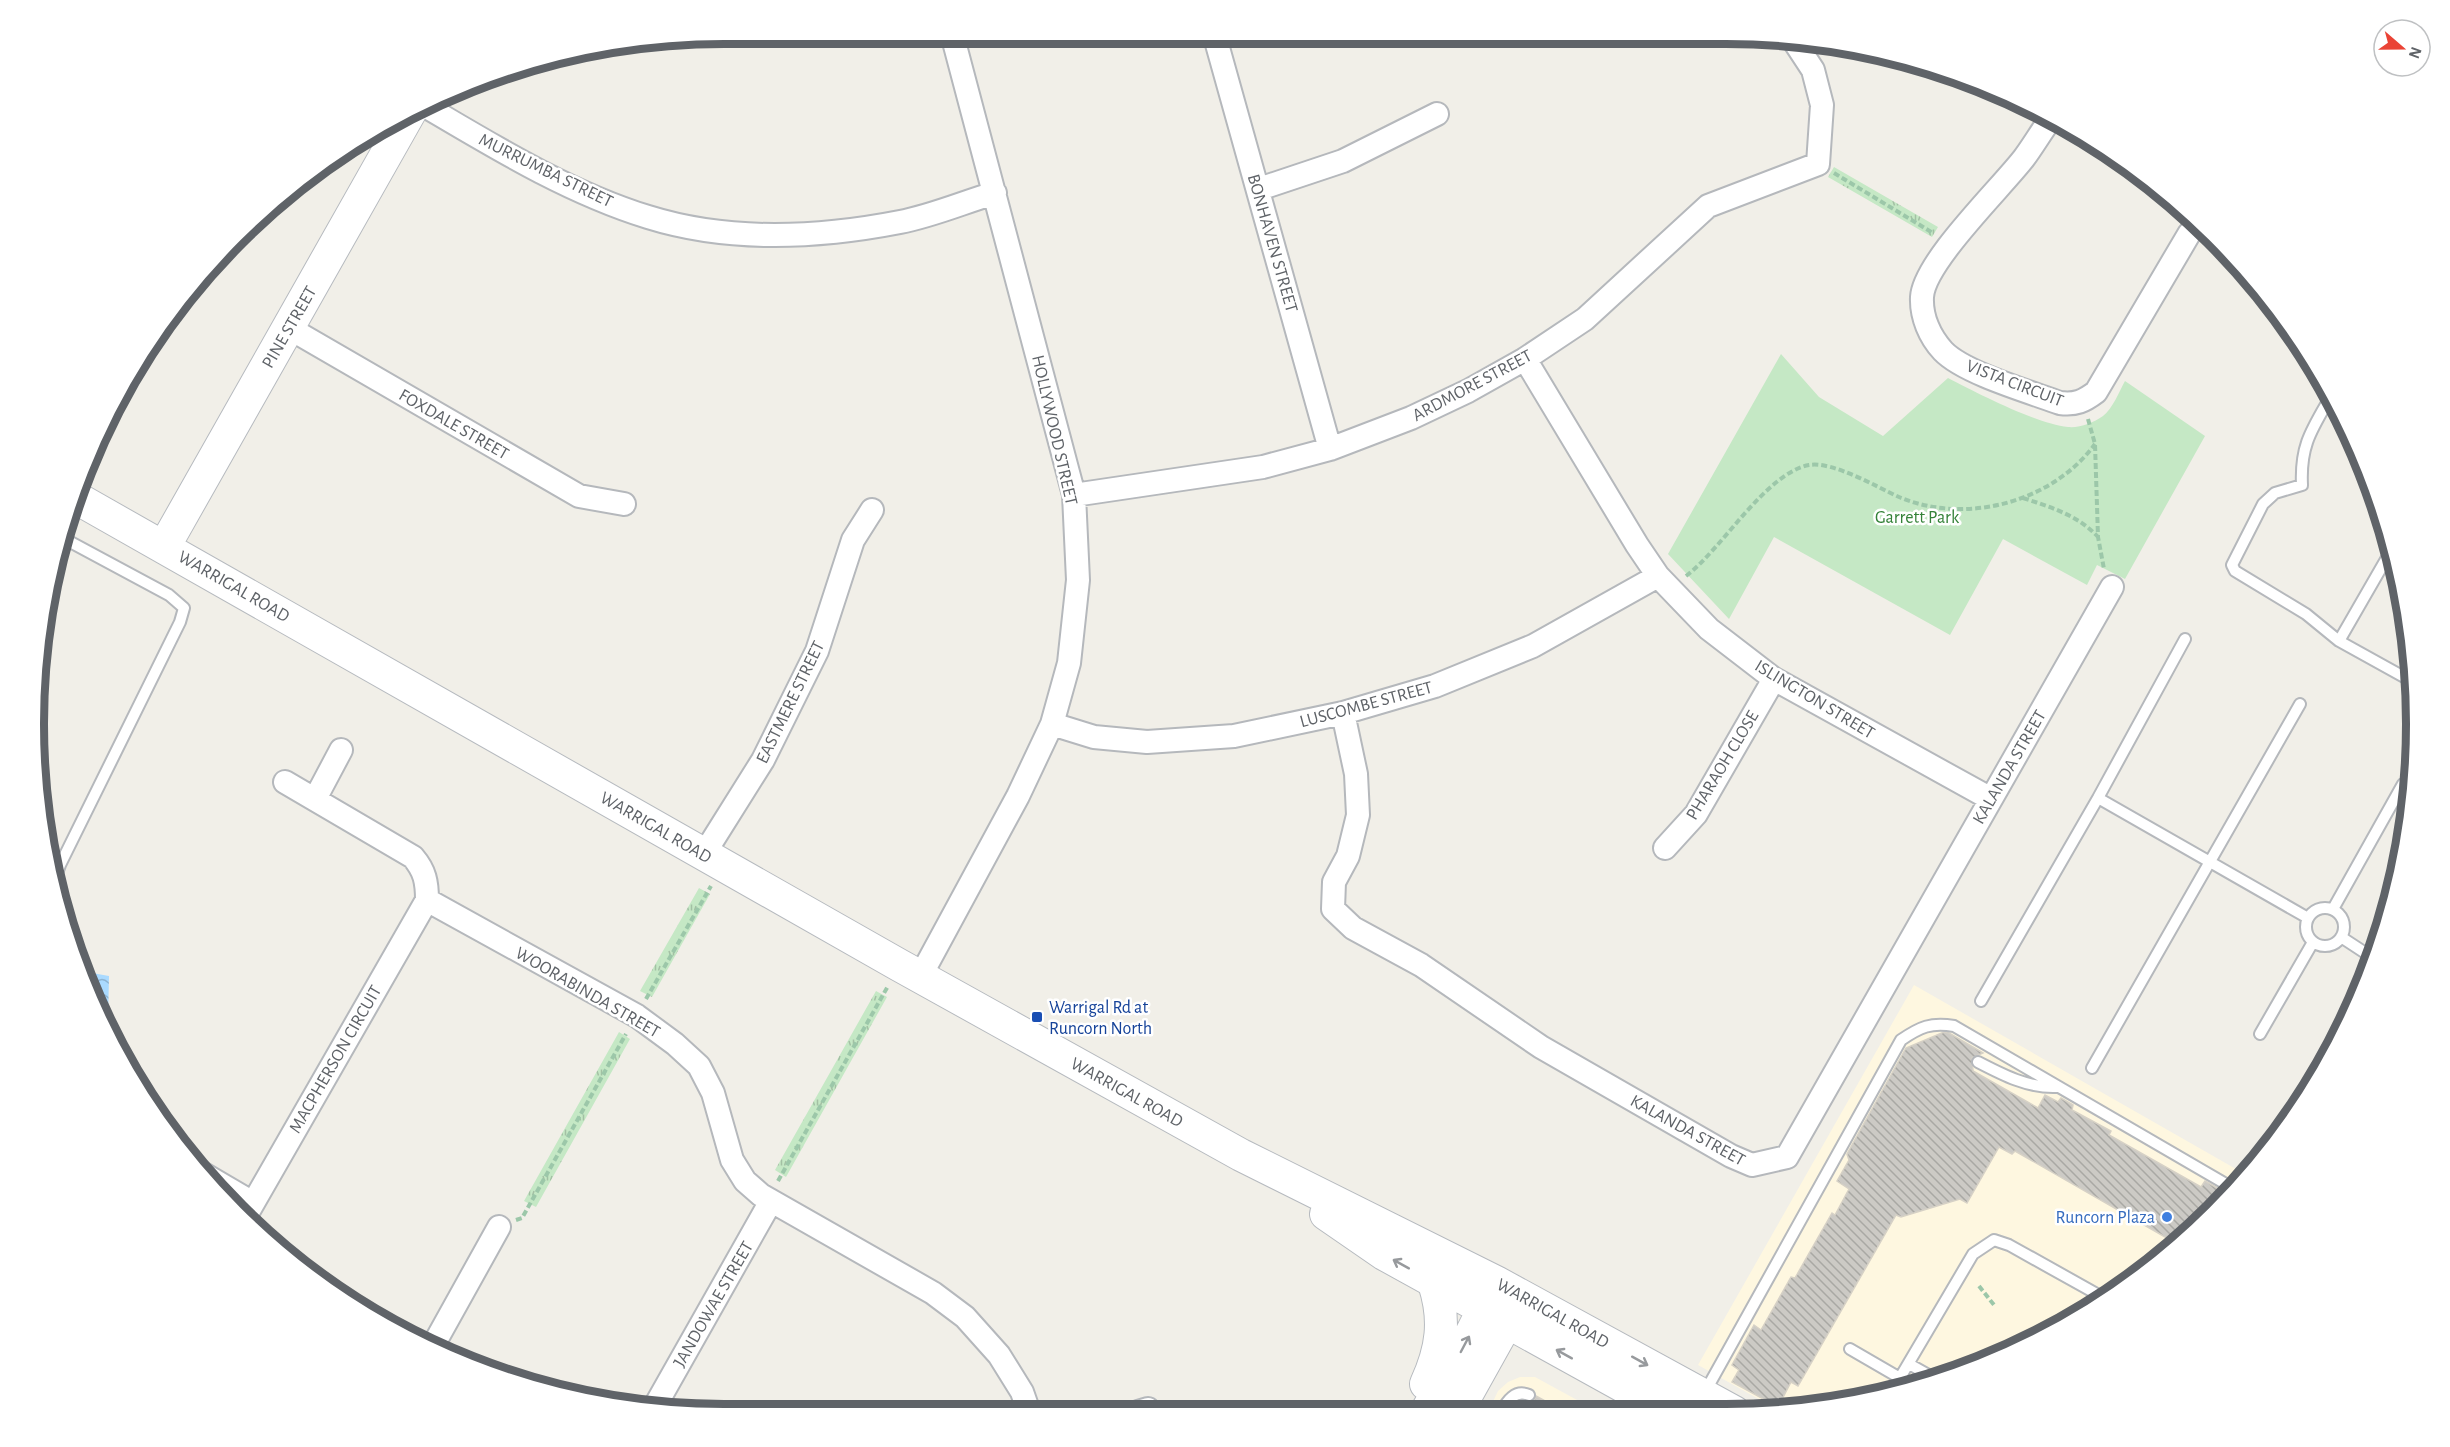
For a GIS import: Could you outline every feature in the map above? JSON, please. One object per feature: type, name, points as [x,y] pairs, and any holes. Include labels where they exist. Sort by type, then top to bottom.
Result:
[{"type":"main road","name":"PINE STREET","points":[[164,547],[403,124]]},
{"type":"main road","name":"WARRIGAL ROAD","points":[[82,501],[909,971],[1502,1303],[1656,1404]]},
{"type":"main road","name":"WARRIGAL ROAD","points":[[1241,1155],[1384,1254],[1434,1283],[1502,1303],[1704,1395],[1719,1404]]},
{"type":"main road","points":[[1418,1404],[1434,1367],[1440,1345],[1441,1306],[1434,1283]]},
{"type":"main road","points":[[1432,1404],[1502,1303]]},
{"type":"main road","points":[[1460,1404],[1502,1303]]},
{"type":"street","name":"HOLLYWOOD STREET","points":[[909,971],[1018,796],[1052,724],[1069,663],[1078,580],[1074,495],[954,43]]},
{"type":"street","name":"BONHAVEN STREET","points":[[1217,43],[1330,449]]},
{"type":"street","points":[[1798,47],[1813,70],[1822,105],[1818,164]]},
{"type":"street","name":"MURRUMBA STREET","points":[[432,110],[525,163],[588,195],[648,217],[706,230],[773,236],[840,231],[902,222],[995,193]]},
{"type":"street","points":[[1259,189],[1343,161],[1437,114]]},
{"type":"street","name":"VISTA CIRCUIT","points":[[2047,125],[2024,158],[1931,269],[1922,296],[1925,325],[1944,352],[1963,365],[1988,376],[2060,403],[2072,405],[2085,401],[2096,392],[2193,229]]},
{"type":"street","name":"ARDMORE STREET","points":[[1074,495],[1263,467],[1330,449],[1411,418],[1468,391],[1525,359],[1585,319],[1708,206],[1818,164]]},
{"type":"street","name":"FOXDALE STREET","points":[[289,328],[579,496],[624,504]]},
{"type":"street","name":"ISLINGTON STREET","points":[[1525,359],[1637,545],[1664,581],[1709,629],[1774,679],[1991,799]]},
{"type":"street","name":"EASTMERE STREET","points":[[714,860],[817,651],[854,540],[872,510]]},
{"type":"street","name":"LUSCOMBE STREET","points":[[1052,724],[1094,737],[1148,742],[1234,736],[1343,713],[1435,686],[1533,646],[1664,581]]},
{"type":"street","name":"KALANDA STREET","points":[[1343,713],[1356,774],[1358,815],[1348,856],[1334,882],[1333,909],[1353,928],[1421,965],[1541,1047],[1731,1156],[1752,1165],[1787,1157],[2112,587]]},
{"type":"street","name":"PHARAOH CLOSE","points":[[1665,848],[1696,814],[1774,679]]},
{"type":"street","points":[[315,799],[340,750]]},
{"type":"street","points":[[285,782],[413,857],[423,868],[427,884],[427,900]]},
{"type":"street","name":"WOORABINDA STREET","points":[[427,900],[637,1016],[675,1044],[699,1066],[713,1093],[732,1160],[745,1181],[771,1201],[933,1293],[965,1317],[999,1355],[1022,1392],[1026,1404]]},
{"type":"street","name":"MACPHERSON CIRCUIT","points":[[249,1210],[427,900]]},
{"type":"street","name":"JANDOWAE STREET","points":[[658,1400],[771,1201]]},
{"type":"street","points":[[437,1339],[499,1227]]},
{"type":"lane","points":[[2326,405],[2307,438],[2301,463],[2302,484],[2276,493],[2263,504],[2232,565],[2235,571],[2306,614],[2339,641],[2405,677]]},
{"type":"lane","points":[[59,867],[180,622],[184,608],[169,595],[69,541]]},
{"type":"lane","points":[[2339,641],[2386,560]]},
{"type":"lane","points":[[1981,1001],[2098,798],[2185,639]]},
{"type":"lane","points":[[2092,1068],[2300,705]]},
{"type":"lane","points":[[2333,909],[2403,784]]},
{"type":"lane","points":[[2098,798],[2308,918]]},
{"type":"lane","points":[[2319,908],[2333,909],[2339,913],[2345,929],[2341,937],[2328,946],[2313,942],[2307,930],[2308,918],[2319,908]]},
{"type":"lane","points":[[2341,937],[2366,953]]},
{"type":"lane","points":[[2260,1034],[2313,942]]},
{"type":"lane","points":[[1704,1395],[1901,1040],[1916,1030],[1937,1023],[1954,1026],[2226,1184]]},
{"type":"lane","points":[[1978,1062],[2016,1080],[2041,1088],[2058,1087]]},
{"type":"lane","points":[[1898,1381],[1973,1254],[1994,1240],[2009,1245],[2096,1294]]},
{"type":"lane","points":[[1850,1349],[1900,1378]]},
{"type":"lane","points":[[1909,1364],[1925,1373]]},
{"type":"lane","points":[[1506,1404],[1517,1394],[1529,1395]]},
{"type":"path","points":[[1818,164],[1951,244]]},
{"type":"path","points":[[2085,401],[2095,444],[2098,537],[2106,577],[2112,587]]},
{"type":"path","points":[[1664,581],[1689,573],[1789,472],[1812,464],[1840,470],[1900,497],[1935,507],[1972,509],[2022,498],[2069,472],[2083,460],[2095,444]]},
{"type":"path","points":[[2022,498],[2065,513],[2078,520],[2098,537]]},
{"type":"path","points":[[499,1227],[522,1218],[687,925],[714,860]]},
{"type":"path","points":[[771,1201],[779,1179],[909,971]]},
{"type":"path","points":[[1979,1286],[1994,1305]]},
{"type":"shaded area","points":[[1914,985],[2239,1171],[2175,1235],[2104,1289],[2027,1333],[1987,1352],[1902,1380],[1859,1390],[1815,1398],[1771,1402],[1764,1402],[1698,1365]]},
{"type":"shaded area","points":[[1520,1377],[1535,1377],[1584,1404],[1492,1404],[1498,1391],[1508,1382]]},
{"type":"green space","points":[[1834,167],[1938,227],[1932,237],[1828,177]]},
{"type":"green space","name":"Garrett Park","points":[[1781,354],[1819,397],[1883,436],[1948,378],[2024,414],[2068,427],[2095,421],[2107,413],[2125,381],[2205,436],[2125,579],[2097,565],[2087,585],[2003,539],[1950,635],[1774,537],[1729,619],[1668,554]]},
{"type":"green space","points":[[699,888],[710,894],[652,997],[640,991]]},
{"type":"green space","points":[[876,991],[887,997],[786,1177],[775,1170]]},
{"type":"green space","points":[[619,1032],[630,1039],[536,1207],[524,1201]]},
{"type":"water","points":[[91,973],[109,976],[108,1012]]},
{"type":"building","name":"Runcorn Plaza","points":[[1944,1032],[1949,1033],[1983,1053],[1972,1058],[1973,1071],[2038,1108],[2045,1095],[2058,1102],[2061,1098],[2073,1105],[2072,1110],[2111,1131],[2109,1135],[2201,1187],[2205,1181],[2221,1190],[2169,1239],[2015,1151],[2012,1154],[1999,1147],[1967,1203],[1960,1199],[1901,1217],[1896,1215],[1798,1386],[1791,1382],[1781,1401],[1769,1402],[1732,1382],[1739,1370],[1732,1365],[1754,1325],[1761,1330],[1791,1277],[1795,1278],[1832,1213],[1835,1215],[1849,1189],[1837,1181],[1849,1160],[1847,1154],[1906,1048]]},
{"type":"building","points":[[1536,1396],[1550,1404],[1524,1404],[1534,1401]]},
{"type":"place","name":"Warrigal Rd at Runcorn North","points":[[1037,1017]]},
{"type":"place","name":"Runcorn Plaza","points":[[2167,1217]]}]
